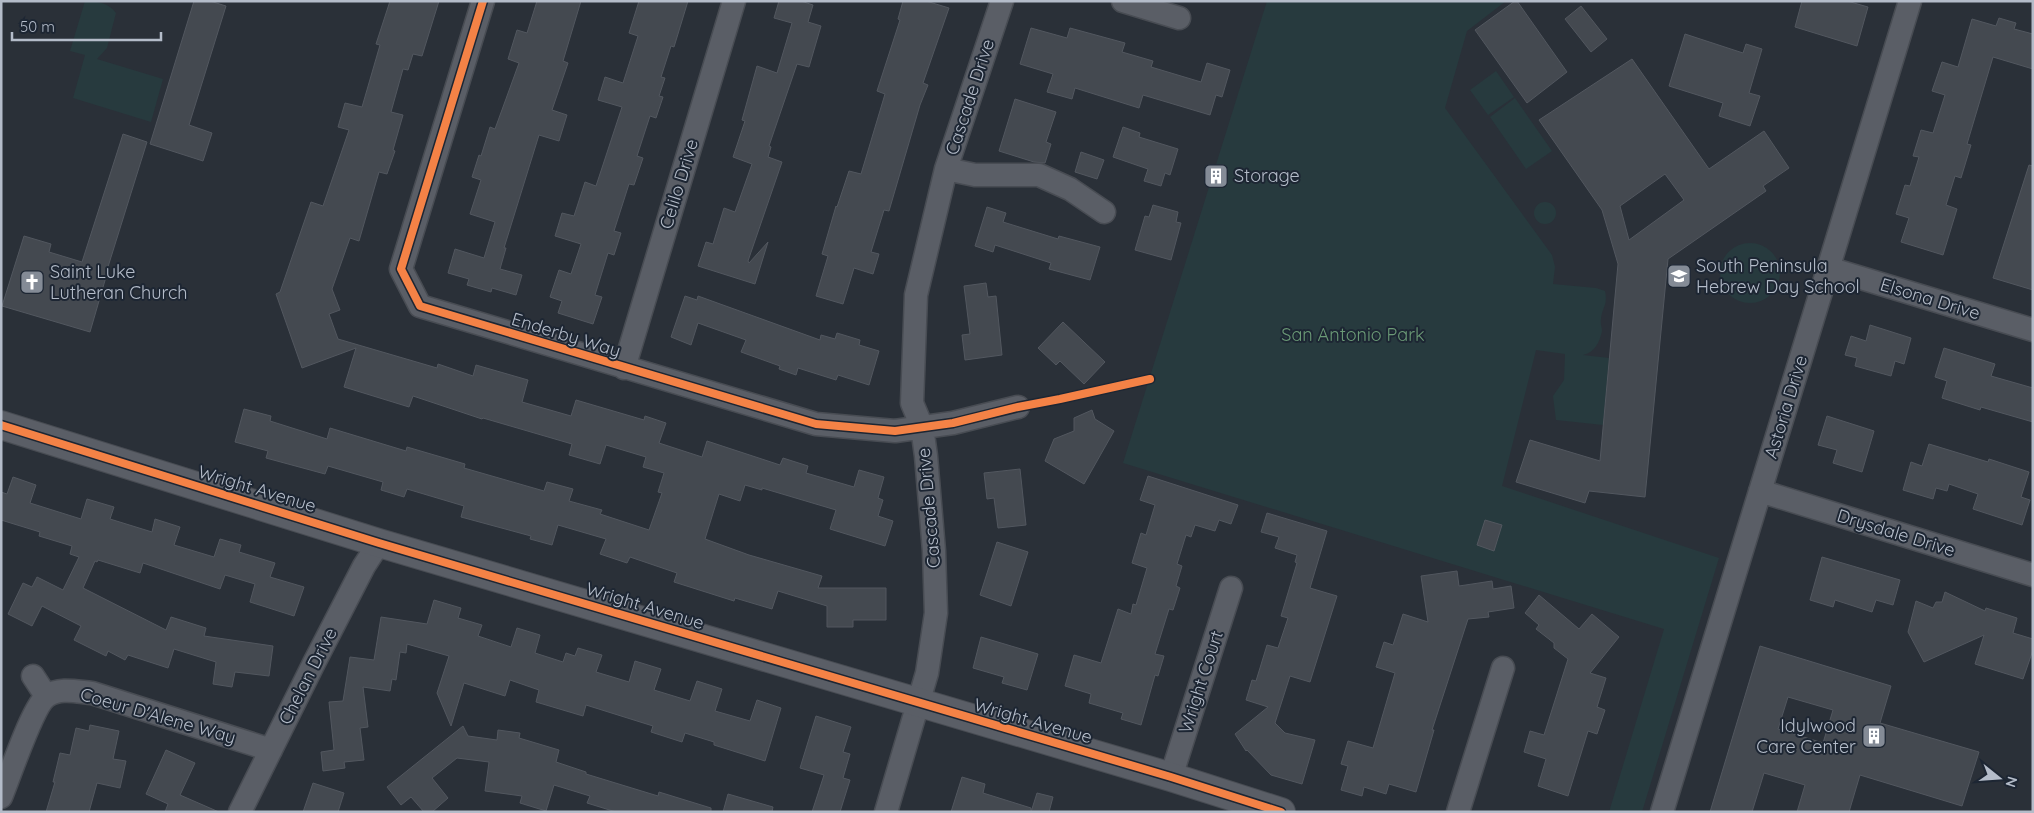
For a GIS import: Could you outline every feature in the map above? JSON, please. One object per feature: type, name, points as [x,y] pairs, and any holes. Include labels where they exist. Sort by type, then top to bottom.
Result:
[{"type":"street","name":"Enderby Way","points":[[483,1],[401,269],[420,306],[816,424],[894,431],[953,423],[1018,407]]},
{"type":"street","name":"Celilo Drive","points":[[624,368],[734,1]]},
{"type":"street","name":"Cascade Drive","points":[[886,812],[927,673],[936,613],[934,551],[922,427],[912,403],[916,295],[946,169],[1002,1]]},
{"type":"street","points":[[1123,1],[1179,18]]},
{"type":"street","name":"Astoria Drive","points":[[1662,812],[1910,1]]},
{"type":"street","points":[[946,169],[975,175],[1039,175],[1070,189],[1104,212]]},
{"type":"street","name":"Elsona Drive","points":[[1828,268],[2033,330]]},
{"type":"street","name":"Wright Avenue","points":[[1,425],[379,543],[1171,777],[1281,812]]},
{"type":"street","name":"Drysdale Drive","points":[[1760,491],[2033,575]]},
{"type":"street","name":"Chelan Drive","points":[[240,812],[360,575],[379,543]]},
{"type":"street","name":"Wright Court","points":[[1171,777],[1231,588]]},
{"type":"street","points":[[1458,812],[1503,668]]},
{"type":"street","points":[[1,797],[35,713],[46,696],[34,676]]},
{"type":"street","name":"Coeur D'Alene Way","points":[[46,696],[61,690],[92,693],[270,750]]},
{"type":"green space","points":[[85,1],[102,3],[116,13],[107,48],[97,59],[163,79],[151,122],[73,98],[85,55],[70,51]]},
{"type":"green space","name":"San Antonio Park","points":[[1267,1],[1506,1],[1467,31],[1445,108],[1552,255],[1555,267],[1553,284],[1596,288],[1605,291],[1606,300],[1602,315],[1600,339],[1590,352],[1583,355],[1609,358],[1603,425],[1556,420],[1553,396],[1564,380],[1565,354],[1536,350],[1502,486],[1719,558],[1642,812],[1609,812],[1664,629],[1123,463]]},
{"type":"green space","points":[[1496,71],[1514,97],[1488,115],[1470,90]]},
{"type":"green space","points":[[1515,98],[1552,151],[1526,169],[1490,117]]},
{"type":"green space","points":[[1541,202],[1549,202],[1556,209],[1556,217],[1549,224],[1541,224],[1534,217],[1534,209]]},
{"type":"green space","points":[[1750,243],[1766,248],[1771,252],[1775,257],[1780,273],[1775,289],[1771,294],[1766,298],[1750,303],[1734,298],[1729,294],[1725,289],[1720,273],[1725,257],[1729,252],[1734,248]]},
{"type":"building","points":[[194,1],[210,1],[226,6],[189,125],[212,133],[203,161],[150,144]]},
{"type":"building","points":[[390,1],[439,1],[422,56],[413,54],[408,70],[403,69],[391,112],[403,115],[393,150],[395,151],[387,174],[379,172],[359,241],[350,238],[332,289],[340,310],[329,314],[338,339],[437,368],[438,364],[473,376],[476,365],[528,380],[522,402],[571,416],[576,400],[644,420],[645,416],[666,423],[659,443],[702,457],[707,441],[780,465],[783,458],[808,466],[806,473],[854,487],[859,470],[884,477],[878,498],[883,500],[878,516],[893,521],[885,546],[830,529],[836,510],[762,488],[762,490],[745,485],[740,501],[719,494],[705,539],[749,555],[822,576],[818,588],[886,588],[886,620],[853,620],[853,627],[827,627],[827,606],[778,591],[772,609],[735,598],[734,601],[674,582],[677,573],[630,557],[627,563],[600,554],[606,539],[558,525],[552,545],[530,539],[531,536],[461,517],[464,506],[407,489],[404,497],[381,490],[383,482],[328,466],[325,474],[266,458],[268,451],[235,442],[244,409],[271,416],[270,421],[327,439],[330,428],[406,451],[407,447],[465,464],[464,468],[544,491],[547,482],[573,489],[569,501],[602,510],[600,514],[649,530],[662,493],[658,492],[664,473],[643,467],[646,457],[606,445],[600,464],[569,455],[572,444],[482,419],[413,396],[409,407],[344,387],[356,348],[302,368],[276,294],[280,292],[311,202],[323,206],[349,130],[338,127],[345,103],[362,107],[380,45],[376,44]]},
{"type":"building","points":[[537,1],[581,1],[563,61],[568,63],[552,110],[567,115],[559,141],[539,135],[504,248],[506,248],[500,269],[522,275],[516,295],[492,288],[491,292],[467,285],[469,279],[448,273],[455,249],[484,258],[495,222],[470,214],[481,180],[472,177],[490,127],[495,129],[519,63],[508,59],[517,30],[527,33]]},
{"type":"building","points":[[639,1],[688,1],[674,47],[671,46],[661,77],[665,78],[659,96],[663,97],[656,118],[650,116],[637,156],[643,158],[634,185],[629,184],[614,231],[621,233],[614,255],[608,253],[595,295],[602,297],[593,324],[558,313],[562,301],[550,297],[559,270],[571,274],[581,244],[555,236],[562,213],[574,216],[585,182],[596,186],[622,107],[598,100],[605,77],[623,83],[638,36],[629,33]]},
{"type":"building","points":[[779,1],[801,1],[813,5],[808,22],[821,26],[809,67],[797,64],[769,146],[771,147],[768,157],[782,162],[748,261],[749,263],[768,242],[755,284],[698,266],[706,242],[713,244],[724,208],[735,212],[752,164],[733,157],[745,121],[742,120],[757,66],[777,73],[792,23],[774,18]]},
{"type":"building","points":[[903,1],[926,1],[949,8],[923,83],[928,85],[920,105],[889,211],[884,210],[871,252],[879,254],[873,274],[854,268],[843,304],[816,296],[828,256],[822,254],[836,206],[849,171],[861,174],[885,94],[877,91],[900,20],[898,19]]},
{"type":"building","points":[[1517,1],[1567,72],[1527,103],[1475,30]]},
{"type":"building","points":[[1802,1],[1847,1],[1868,7],[1857,46],[1795,27]]},
{"type":"building","points":[[1581,6],[1607,39],[1591,52],[1565,19]]},
{"type":"building","points":[[1999,18],[2016,23],[2014,29],[2033,34],[2033,69],[1993,57],[1967,144],[1971,145],[1961,178],[1955,176],[1946,205],[1957,209],[1943,255],[1901,242],[1909,218],[1896,214],[1905,185],[1910,186],[1919,157],[1913,156],[1921,130],[1933,133],[1945,95],[1932,91],[1942,62],[1958,67],[1972,19],[1996,26]]},
{"type":"building","points":[[1031,28],[1067,38],[1070,28],[1125,43],[1122,52],[1153,61],[1151,67],[1201,82],[1207,63],[1230,70],[1222,97],[1216,95],[1210,115],[1143,95],[1139,108],[1075,88],[1072,99],[1047,92],[1053,74],[1020,64]]},
{"type":"building","points":[[1685,34],[1743,53],[1746,44],[1762,49],[1749,93],[1760,96],[1750,126],[1719,116],[1723,103],[1669,86]]},
{"type":"building","name":"South Peninsula Hebrew Day School","points":[[1632,59],[1709,169],[1764,131],[1789,168],[1763,186],[1766,191],[1668,259],[1645,497],[1589,491],[1585,503],[1516,482],[1530,440],[1600,461],[1618,264],[1602,210],[1539,120]],"holes":[[[1665,174],[1684,200],[1629,240],[1620,206]]]},
{"type":"building","points":[[1015,99],[1056,112],[1046,142],[1051,144],[1045,163],[1034,162],[999,151]]},
{"type":"building","points":[[1123,127],[1140,133],[1139,137],[1178,149],[1170,175],[1165,173],[1161,186],[1144,181],[1148,169],[1113,157]]},
{"type":"building","points":[[123,134],[147,142],[107,270],[90,332],[2,306],[24,236],[51,244],[49,252],[82,262]]},
{"type":"building","points":[[1081,152],[1104,160],[1097,179],[1075,172]]},
{"type":"building","points":[[2029,165],[2033,166],[2033,290],[1993,278]]},
{"type":"building","points":[[1153,205],[1178,212],[1176,222],[1181,223],[1171,260],[1135,250],[1145,216],[1149,217]]},
{"type":"building","points":[[987,207],[1006,213],[1003,222],[1058,239],[1059,236],[1100,247],[1090,280],[1049,269],[1051,263],[995,245],[993,252],[975,246]]},
{"type":"building","points":[[986,283],[988,297],[996,296],[1002,355],[965,360],[962,335],[970,334],[964,286]]},
{"type":"building","points":[[685,296],[697,300],[698,296],[820,340],[821,335],[835,339],[837,333],[860,340],[859,345],[879,351],[869,385],[838,375],[836,380],[798,368],[796,375],[779,369],[780,366],[741,352],[746,340],[698,323],[691,345],[671,337]]},
{"type":"building","points":[[1063,322],[1105,362],[1084,384],[1060,361],[1056,365],[1038,348]]},
{"type":"building","points":[[1870,325],[1911,338],[1904,364],[1895,361],[1891,376],[1855,366],[1857,358],[1845,355],[1851,336],[1866,341]]},
{"type":"building","points":[[1944,348],[1995,364],[1991,376],[2033,388],[2033,422],[1981,407],[1980,410],[1942,398],[1947,381],[1935,377]]},
{"type":"building","points":[[1092,410],[1095,419],[1114,431],[1084,484],[1045,461],[1054,439],[1074,431],[1074,418]]},
{"type":"building","points":[[1827,416],[1874,431],[1862,472],[1833,463],[1837,450],[1818,445]]},
{"type":"building","points":[[1929,444],[1988,462],[1989,459],[2029,472],[2021,497],[2030,500],[2022,525],[1973,509],[1978,494],[1949,484],[1947,491],[1936,488],[1933,499],[1903,490],[1911,462],[1922,466]]},
{"type":"building","points":[[1020,469],[1026,525],[998,528],[994,498],[987,499],[984,473]]},
{"type":"building","points":[[1148,476],[1238,505],[1231,524],[1219,520],[1215,531],[1195,525],[1191,537],[1186,535],[1177,564],[1182,566],[1176,586],[1180,588],[1173,610],[1169,609],[1155,654],[1164,656],[1158,676],[1155,675],[1141,725],[1121,719],[1123,713],[1089,703],[1091,694],[1065,686],[1074,655],[1101,663],[1118,609],[1131,614],[1133,604],[1136,605],[1147,568],[1132,563],[1141,533],[1146,535],[1155,505],[1140,500]]},
{"type":"building","points":[[13,477],[36,485],[30,503],[81,519],[87,499],[114,507],[110,519],[152,532],[155,519],[180,527],[174,545],[214,557],[220,539],[241,545],[239,552],[275,563],[270,577],[304,587],[294,616],[250,602],[255,584],[225,575],[220,589],[143,563],[140,573],[98,560],[97,562],[95,561],[83,588],[166,630],[171,617],[206,628],[204,636],[273,646],[269,676],[235,672],[232,687],[213,684],[216,662],[174,649],[168,668],[128,655],[125,660],[108,651],[106,656],[74,640],[81,626],[42,606],[32,626],[8,614],[23,583],[32,587],[37,577],[63,590],[79,557],[70,554],[72,546],[39,536],[40,532],[1,520],[1,492],[7,494]]},
{"type":"building","points":[[1267,513],[1327,531],[1310,588],[1337,596],[1310,682],[1290,676],[1275,723],[1285,733],[1315,740],[1302,784],[1271,775],[1246,751],[1235,734],[1268,707],[1246,700],[1252,680],[1256,681],[1267,645],[1278,648],[1288,618],[1281,616],[1297,563],[1295,562],[1297,555],[1275,548],[1279,537],[1261,532]]},
{"type":"building","points":[[1485,520],[1502,525],[1494,551],[1477,545]]},
{"type":"building","points":[[997,542],[1028,552],[1011,606],[980,595]]},
{"type":"building","points":[[1822,557],[1900,580],[1893,605],[1876,600],[1872,612],[1835,600],[1833,607],[1810,600]]},
{"type":"building","points":[[1457,571],[1459,586],[1492,581],[1493,589],[1511,586],[1514,608],[1488,612],[1489,617],[1468,619],[1432,730],[1434,730],[1416,792],[1389,784],[1386,794],[1364,787],[1362,796],[1341,790],[1348,766],[1341,764],[1348,741],[1373,748],[1395,673],[1376,667],[1384,642],[1393,645],[1403,614],[1428,622],[1421,576]]},
{"type":"building","points":[[1945,592],[1985,611],[1986,608],[2017,618],[2013,633],[2033,639],[2033,650],[2023,679],[1975,664],[1984,635],[1924,662],[1908,632],[1916,601],[1933,608],[1936,602],[1942,602]]},
{"type":"building","points":[[1539,595],[1579,629],[1592,614],[1619,637],[1590,673],[1606,678],[1597,707],[1605,710],[1597,734],[1588,731],[1568,796],[1538,786],[1546,759],[1524,752],[1530,731],[1544,735],[1568,659],[1554,648],[1554,643],[1536,629],[1539,625],[1525,613]]},
{"type":"building","points":[[434,600],[461,608],[458,618],[482,625],[478,636],[511,647],[517,628],[540,635],[535,653],[563,662],[566,653],[575,656],[578,648],[602,655],[596,672],[629,682],[635,661],[661,669],[654,690],[690,701],[697,681],[722,689],[715,711],[750,721],[757,700],[781,708],[765,761],[714,745],[714,742],[685,733],[682,742],[651,732],[653,726],[586,705],[583,716],[536,702],[539,690],[510,680],[505,696],[464,683],[451,726],[437,693],[449,656],[407,644],[406,653],[400,652],[396,680],[392,679],[390,691],[363,687],[368,727],[360,728],[364,760],[344,762],[345,768],[323,771],[321,752],[334,750],[329,702],[343,701],[350,657],[374,660],[381,617],[427,624]]},
{"type":"building","points":[[981,637],[1038,654],[1027,690],[1002,683],[1004,677],[973,668]]},
{"type":"building","name":"Idylwood Care Center","points":[[1760,646],[1891,686],[1880,723],[1979,752],[1962,806],[1860,775],[1849,812],[1797,812],[1805,785],[1764,773],[1752,812],[1710,812]],"holes":[[[1788,697],[1833,710],[1823,743],[1778,729]]]},
{"type":"building","points":[[816,716],[851,727],[843,752],[850,754],[843,778],[850,780],[840,812],[812,812],[824,775],[800,768]]},
{"type":"building","points":[[90,725],[119,731],[113,759],[126,761],[120,788],[97,783],[89,812],[46,812],[55,782],[53,782],[60,753],[70,755],[76,728],[89,731]]},
{"type":"building","points":[[463,726],[468,736],[497,740],[498,730],[520,733],[519,738],[559,750],[556,762],[586,772],[586,774],[658,796],[659,792],[711,808],[711,812],[616,812],[587,803],[590,796],[554,785],[546,811],[520,803],[522,796],[485,791],[489,762],[457,758],[432,778],[448,798],[432,812],[424,812],[411,797],[401,805],[387,787]]},
{"type":"building","points":[[166,750],[195,763],[180,795],[219,812],[165,812],[168,804],[146,794]]},
{"type":"building","points":[[962,777],[985,784],[983,793],[1031,808],[1031,812],[951,812]]},
{"type":"building","points":[[313,783],[344,793],[338,812],[303,812]]},
{"type":"building","points":[[1037,793],[1053,797],[1049,812],[1031,812]]},
{"type":"building","points":[[728,794],[773,807],[772,812],[723,812]]},
{"type":"cycle path","points":[[483,1],[401,269],[420,306],[816,424],[895,431],[953,423],[1150,379]]},
{"type":"cycle path","points":[[1,425],[379,543],[1171,777],[1281,812]]},
{"type":"place","name":"Storage","points":[[1216,176]]},
{"type":"place","name":"South Peninsula Hebrew Day School","points":[[1679,276]]},
{"type":"place","name":"Saint Luke Lutheran Church","points":[[32,282]]},
{"type":"place","name":"Idylwood Care Center","points":[[1874,736]]}]
